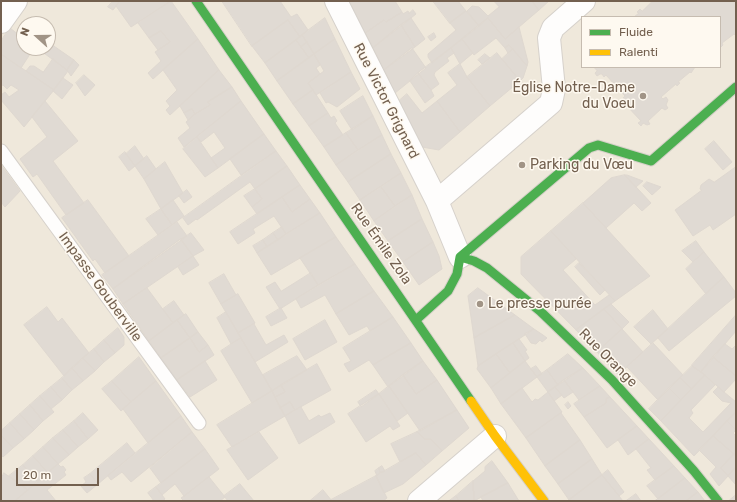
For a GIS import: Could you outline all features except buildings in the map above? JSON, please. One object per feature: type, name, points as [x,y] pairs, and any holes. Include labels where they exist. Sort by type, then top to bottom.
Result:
[{"type":"street","points":[[1,22],[16,1]]},
{"type":"street","name":"Rue Émile Zola","points":[[196,1],[495,436],[544,501]]},
{"type":"street","name":"Rue Victor Grignard","points":[[336,1],[437,200],[460,257]]},
{"type":"street","points":[[437,200],[550,104],[554,89],[549,38],[553,28],[584,1]]},
{"type":"street","points":[[416,320],[448,291],[457,274],[460,257],[588,148],[598,145],[651,161],[736,87]]},
{"type":"street","name":"Rue Orange","points":[[460,257],[474,261],[487,268],[540,311],[612,380],[694,471],[718,501]]},
{"type":"street","points":[[420,501],[495,436]]},
{"type":"lane","name":"Impasse Gouberville","points":[[1,151],[199,423]]},
{"type":"shaded area","points":[[1,1],[736,1],[736,501],[1,501]]},
{"type":"traffic: fast","points":[[196,1],[471,401]]},
{"type":"traffic: fast","points":[[416,320],[448,291],[457,274],[460,257],[589,148],[598,145],[651,161],[736,87]]},
{"type":"traffic: fast","points":[[460,257],[474,261],[487,268],[540,311],[612,380],[694,471],[718,501]]},
{"type":"traffic: slow","points":[[471,401],[495,436],[544,501]]},
{"type":"place","name":"Église Notre-Dame du Voeu","points":[[643,96]]},
{"type":"place","name":"Parking du Vœu","points":[[522,165]]},
{"type":"place","name":"Le presse purée","points":[[480,304]]}]
